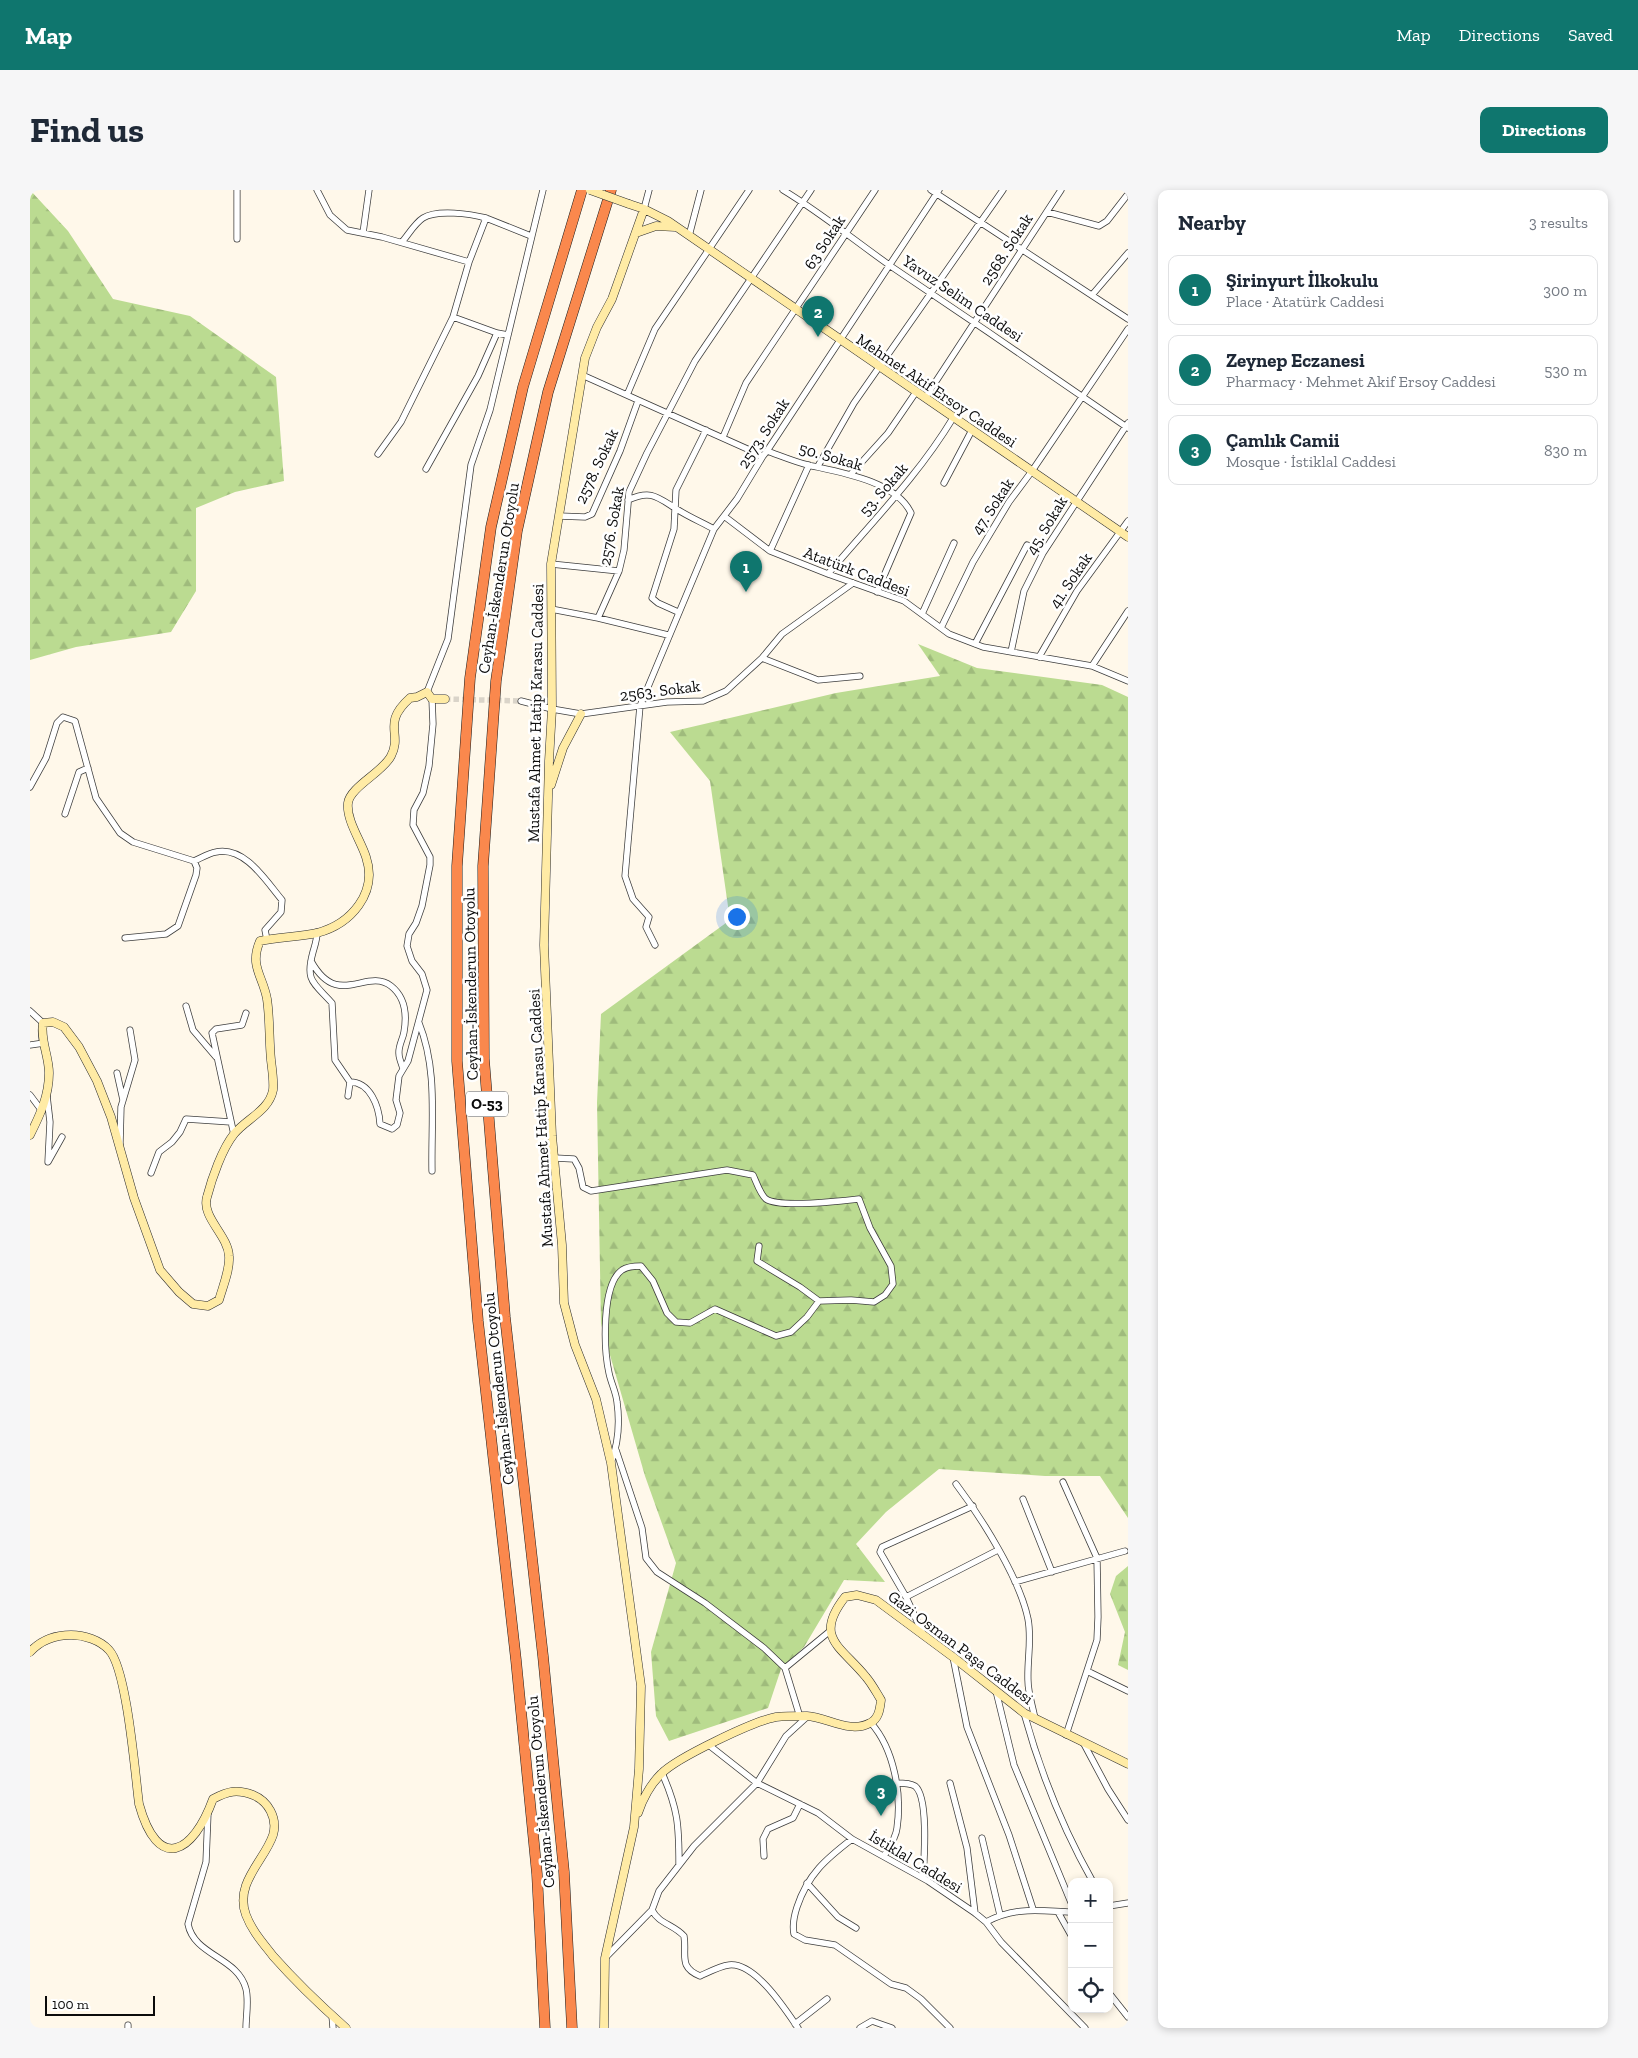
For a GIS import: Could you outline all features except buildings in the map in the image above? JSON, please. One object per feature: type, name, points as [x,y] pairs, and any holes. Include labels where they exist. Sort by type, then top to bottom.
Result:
[{"type":"highway","name":"Ceyhan-İskenderun Otoyolu","points":[[545,2028],[536,1865],[516,1660],[478,1321],[457,1061],[457,866],[470,678],[491,527],[522,387],[582,190]]},
{"type":"highway","name":"Ceyhan-İskenderun Otoyolu","points":[[572,2028],[564,1872],[543,1656],[505,1317],[484,1069],[483,866],[496,680],[517,531],[548,392],[611,190]]},
{"type":"street","points":[[237,190],[237,239]]},
{"type":"street","points":[[317,190],[330,215],[347,230],[402,242],[469,262]]},
{"type":"street","points":[[363,233],[369,190]]},
{"type":"street","points":[[350,1082],[356,1082],[372,1094],[376,1102],[380,1124],[392,1128],[398,1125],[400,1113],[396,1100],[400,1076],[408,1061],[427,990],[422,974],[412,961],[408,946],[409,934],[416,923],[422,906],[430,865],[430,857],[414,825],[414,810],[423,793],[429,766],[433,724],[429,696],[448,639],[471,465],[490,410],[543,190]]},
{"type":"street","name":"Mehmet Akif Ersoy Caddesi","points":[[590,190],[644,209],[677,227],[840,341],[1128,537]]},
{"type":"street","points":[[644,209],[649,190]]},
{"type":"street","points":[[689,236],[701,190]]},
{"type":"street","points":[[627,395],[654,329],[748,190]]},
{"type":"street","name":"Yavuz Selim Caddesi","points":[[783,190],[1127,426]]},
{"type":"street","points":[[751,278],[811,190]]},
{"type":"street","name":"63 Sokak","points":[[723,437],[746,383],[875,190]]},
{"type":"street","points":[[818,466],[854,403],[878,366],[1003,190]]},
{"type":"street","name":"2568. Sokak","points":[[925,398],[1061,190]]},
{"type":"street","points":[[935,191],[1128,319]]},
{"type":"street","name":"2573. Sokak","points":[[655,945],[646,927],[649,917],[633,899],[625,876],[640,706],[668,635],[714,529],[737,499],[765,453],[890,265],[935,191]]},
{"type":"street","points":[[1047,212],[1099,226],[1106,221],[1128,194]]},
{"type":"street","name":"Mustafa Ahmet Hatip Karasu Caddesi","points":[[604,2028],[605,1958],[634,1827],[639,1769],[641,1686],[611,1463],[596,1399],[575,1345],[564,1304],[562,1245],[554,1158],[544,945],[552,709],[551,564],[582,374],[588,350],[597,327],[612,299],[644,209]]},
{"type":"street","points":[[402,242],[423,218],[435,214],[470,214],[486,218],[531,236]]},
{"type":"street","points":[[378,454],[401,422],[453,318],[469,262],[486,218]]},
{"type":"street","points":[[636,233],[656,226],[677,227]]},
{"type":"street","points":[[1092,295],[1128,253]]},
{"type":"street","name":"2576. Sokak","points":[[598,618],[619,571],[624,550],[628,500],[636,475],[695,361],[751,278]]},
{"type":"street","points":[[453,318],[508,335]]},
{"type":"street","name":"47. Sokak","points":[[941,628],[973,562],[1009,502],[1128,329]]},
{"type":"street","points":[[426,469],[478,376],[497,333]]},
{"type":"street","name":"50. Sokak","points":[[582,374],[667,414],[723,437],[765,453],[851,474],[897,496]]},
{"type":"street","points":[[851,474],[888,432],[916,392]]},
{"type":"street","name":"2578. Sokak","points":[[559,516],[586,517],[592,514],[620,451],[638,400]]},
{"type":"street","name":"53. Sokak","points":[[828,574],[897,496],[934,449],[953,418]]},
{"type":"street","name":"45. Sokak","points":[[1011,652],[1024,591],[1043,553],[1127,426]]},
{"type":"street","points":[[678,612],[658,603],[652,598],[674,529],[676,490],[706,430]]},
{"type":"street","points":[[944,483],[972,430]]},
{"type":"street","points":[[770,551],[809,465]]},
{"type":"street","points":[[628,500],[650,494],[666,501],[675,508],[714,529]]},
{"type":"street","points":[[877,592],[911,513],[907,504],[897,496]]},
{"type":"street","name":"Atatürk Caddesi","points":[[724,516],[770,551],[904,602],[949,634],[975,644],[1092,666],[1128,681]]},
{"type":"street","name":"41. Sokak","points":[[1039,657],[1077,590],[1128,521]]},
{"type":"street","points":[[922,614],[954,542]]},
{"type":"street","points":[[975,644],[1026,545],[1043,553]]},
{"type":"street","points":[[551,564],[619,571]]},
{"type":"street","name":"2563. Sokak","points":[[521,700],[552,709],[581,714],[667,702],[703,701],[726,691],[762,658],[782,634],[853,583]]},
{"type":"street","points":[[551,609],[668,635]]},
{"type":"street","points":[[1092,666],[1128,611]]},
{"type":"street","points":[[762,658],[818,680],[860,676]]},
{"type":"street","points":[[43,1023],[54,1022],[64,1027],[79,1047],[97,1082],[111,1117],[134,1198],[160,1270],[179,1292],[193,1304],[208,1306],[219,1300],[225,1281],[229,1255],[222,1235],[208,1213],[206,1199],[216,1169],[234,1135],[267,1105],[273,1089],[266,998],[256,968],[255,953],[260,942],[317,932],[336,926],[359,907],[368,888],[370,872],[360,839],[352,822],[348,802],[352,794],[383,767],[392,755],[394,743],[393,723],[396,713],[410,698],[429,696],[445,699]]},
{"type":"street","points":[[548,798],[563,748],[581,714]]},
{"type":"street","points":[[30,787],[46,758],[57,723],[63,717],[76,721],[96,798],[120,833],[125,838],[194,861],[216,852],[228,852],[244,857],[282,900],[281,912],[265,930],[267,940]]},
{"type":"street","points":[[65,814],[79,772],[88,768]]},
{"type":"street","points":[[124,938],[166,934],[178,926],[196,875],[197,868],[194,861]]},
{"type":"street","points":[[317,932],[317,942],[309,971],[314,983],[332,1003],[335,1060],[350,1082],[348,1096]]},
{"type":"street","points":[[311,961],[318,972],[329,982],[342,986],[352,986],[376,980],[390,986],[402,998],[404,1032],[399,1054],[403,1069]]},
{"type":"street","points":[[186,1006],[193,1030],[219,1063],[234,1135]]},
{"type":"street","points":[[30,1011],[43,1023],[49,1073],[42,1112],[30,1135]]},
{"type":"street","points":[[216,1057],[212,1033],[216,1029],[242,1025],[246,1013]]},
{"type":"street","points":[[418,1023],[425,1039],[431,1072],[433,1097],[431,1124],[432,1170]]},
{"type":"street","points":[[120,1146],[121,1107],[135,1060],[130,1030]]},
{"type":"street","points":[[30,1045],[44,1043]]},
{"type":"street","points":[[117,1073],[123,1100]]},
{"type":"street","points":[[46,1088],[50,1122],[48,1162],[62,1137]]},
{"type":"street","points":[[30,1095],[42,1112]]},
{"type":"street","points":[[151,1173],[159,1152],[166,1148],[176,1137],[186,1119],[231,1122]]},
{"type":"street","points":[[554,1158],[574,1159],[579,1168],[583,1187],[591,1191],[727,1170],[753,1175],[765,1198],[775,1202],[820,1203],[860,1199],[870,1228],[891,1266],[893,1284],[885,1294],[874,1302],[851,1300],[819,1301],[757,1261],[759,1246]]},
{"type":"street","points":[[611,1463],[616,1450],[618,1403],[609,1372],[605,1330],[609,1293],[621,1270],[641,1266],[653,1281],[667,1313],[676,1322],[690,1323],[715,1308],[776,1336],[791,1332],[807,1317],[819,1301]]},
{"type":"street","points":[[616,1450],[642,1528],[646,1558],[657,1572],[705,1603],[764,1648],[785,1668],[804,1716]]},
{"type":"street","points":[[1063,1482],[1097,1558],[1097,1640],[1066,1734]]},
{"type":"street","points":[[956,1484],[973,1506],[998,1550],[1015,1582],[1028,1619],[1031,1648],[1028,1682],[1035,1719]]},
{"type":"street","points":[[1023,1499],[1052,1572]]},
{"type":"street","points":[[923,1635],[906,1597],[880,1552],[882,1547],[973,1506]]},
{"type":"street","points":[[906,1597],[998,1550]]},
{"type":"street","points":[[1015,1582],[1125,1551]]},
{"type":"street","name":"Gazi Osman Paşa Caddesi","points":[[830,1631],[834,1612],[846,1597],[857,1595],[876,1600],[1024,1713],[1128,1764]]},
{"type":"street","points":[[634,1827],[646,1791],[662,1772],[746,1727],[777,1717],[804,1716],[837,1725],[860,1726],[871,1723],[879,1714],[881,1700],[867,1678],[839,1649],[830,1631],[785,1668]]},
{"type":"street","points":[[30,1652],[37,1644],[47,1638],[79,1634],[99,1642],[109,1650],[115,1659],[122,1680],[139,1804],[153,1838],[159,1843],[172,1848],[185,1846],[192,1839],[208,1813],[213,1799],[228,1791],[242,1792],[258,1798],[270,1808],[274,1821],[273,1835],[249,1876],[244,1893],[245,1913],[256,1935],[297,1984],[346,2028]]},
{"type":"street","points":[[953,1657],[968,1727],[1009,1835],[1033,1909]]},
{"type":"street","points":[[1087,1671],[1128,1691]]},
{"type":"street","points":[[996,1691],[1014,1764],[1068,1895]]},
{"type":"street","points":[[1024,1713],[1056,1807],[1078,1856],[1091,1878]]},
{"type":"street","points":[[605,1958],[652,1910],[659,1891],[694,1846],[757,1783],[786,1736],[804,1716]]},
{"type":"street","points":[[871,1723],[880,1732],[896,1770],[897,1829],[884,1856]]},
{"type":"street","points":[[1084,1744],[1108,1789],[1128,1820]]},
{"type":"street","name":"İstiklal Caddesi","points":[[710,1746],[757,1783],[818,1814],[852,1838],[923,1878],[975,1913],[986,1922],[1001,1942],[1085,2028]]},
{"type":"street","points":[[662,1772],[674,1800],[679,1828],[679,1865]]},
{"type":"street","points":[[896,1783],[911,1784],[916,1787],[921,1795],[925,1834],[923,1878]]},
{"type":"street","points":[[950,1783],[967,1848],[975,1913]]},
{"type":"street","points":[[764,1856],[763,1839],[768,1829],[793,1818],[800,1804]]},
{"type":"street","points":[[208,1813],[206,1862],[188,1924],[190,1931],[200,1945],[235,1969],[242,1979],[246,1990],[246,2028]]},
{"type":"street","points":[[852,1838],[827,1858],[812,1874],[802,1894],[795,1915],[794,1934],[805,1940],[835,1945],[891,1984],[906,1988],[922,2000],[950,2028]]},
{"type":"street","points":[[982,1838],[1000,1915]]},
{"type":"street","points":[[808,1883],[838,1917],[856,1928]]},
{"type":"street","points":[[1113,1905],[1128,1903]]},
{"type":"street","points":[[986,1922],[1000,1915],[1033,1909],[1068,1912]]},
{"type":"street","points":[[652,1910],[657,1919],[676,1928],[684,1936],[684,1964],[690,1972],[700,1976],[728,1964],[740,1965],[780,2000],[796,2026],[827,1999]]},
{"type":"street","points":[[1058,1912],[1068,1930]]},
{"type":"street","points":[[1113,1998],[1128,2017]]},
{"type":"street","points":[[332,2016],[333,2028]]},
{"type":"street","points":[[860,2028],[872,2021],[892,2028]]},
{"type":"green space","points":[[30,190],[68,231],[113,299],[190,316],[276,377],[284,481],[235,492],[196,508],[196,591],[171,632],[76,647],[30,660]]},
{"type":"green space","points":[[918,644],[977,668],[1102,685],[1128,697],[1128,1518],[1100,1476],[1045,1476],[939,1469],[886,1512],[856,1544],[885,1582],[844,1580],[804,1647],[781,1669],[768,1708],[669,1741],[656,1716],[651,1652],[676,1563],[645,1476],[601,1324],[597,1103],[601,1014],[730,920],[710,781],[670,732],[836,693],[940,676]]},
{"type":"green space","points":[[1128,1566],[1128,1670],[1118,1665],[1125,1632],[1110,1594],[1116,1576]]},
{"type":"tunnel","points":[[445,699],[521,701]]},
{"type":"place","name":"Zeynep Eczanesi","points":[[818,337]]},
{"type":"place","name":"Şirinyurt İlkokulu","points":[[746,592]]},
{"type":"place","name":"Çamlık Camii","points":[[881,1816]]}]
